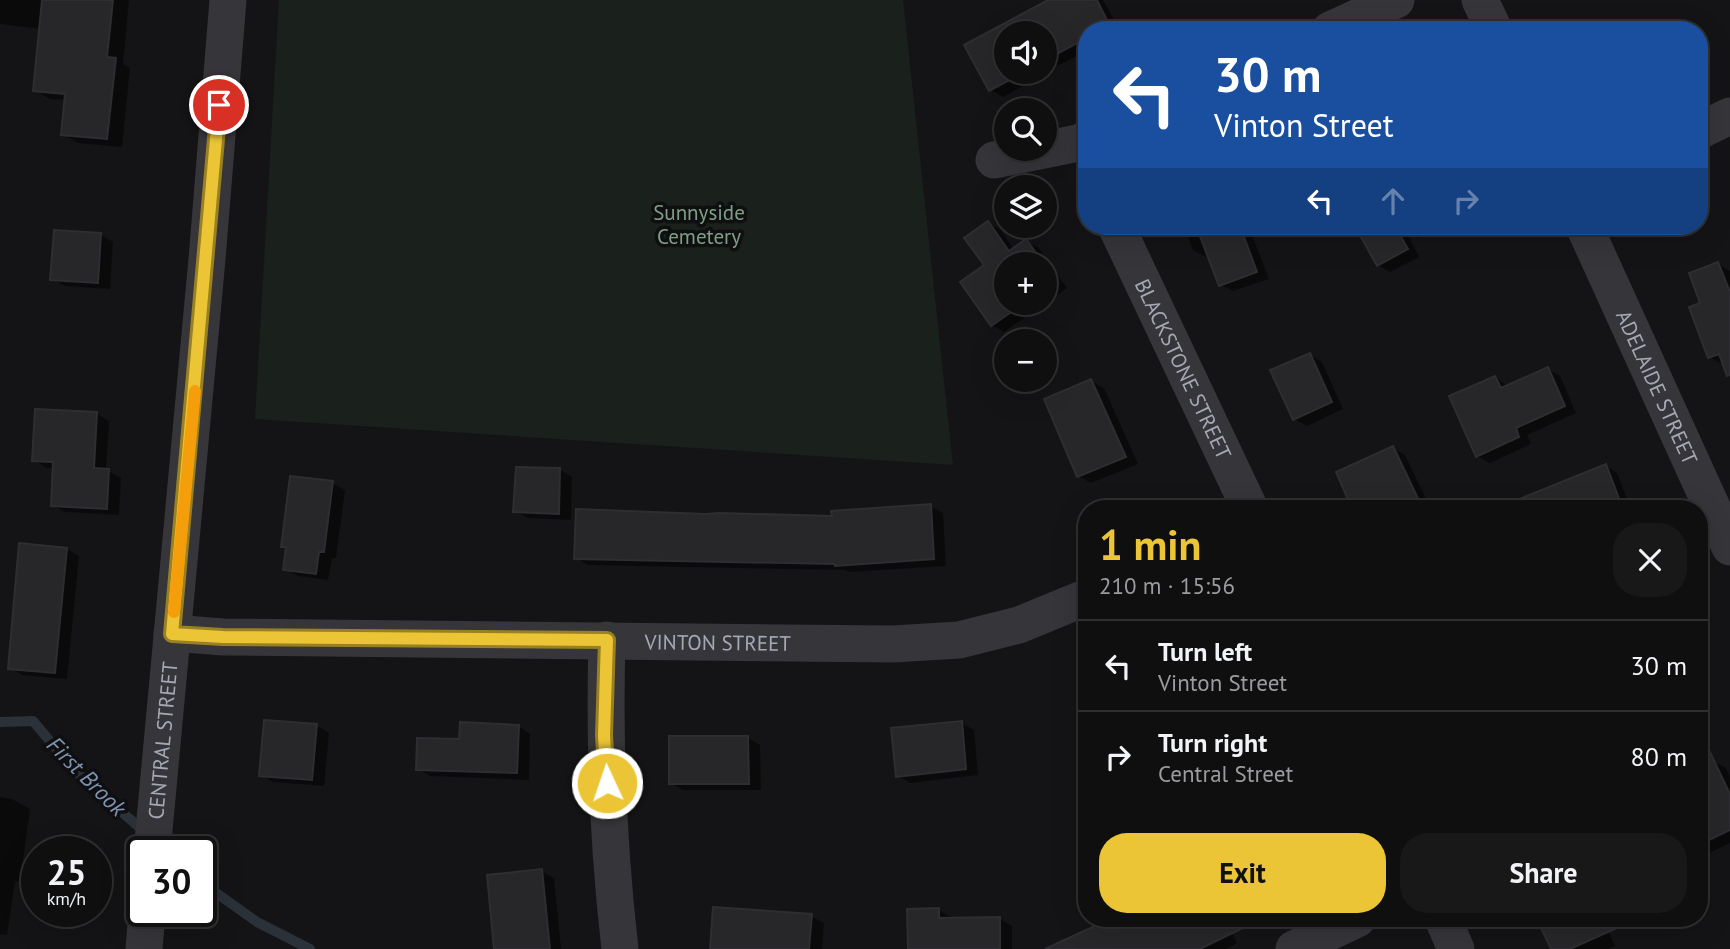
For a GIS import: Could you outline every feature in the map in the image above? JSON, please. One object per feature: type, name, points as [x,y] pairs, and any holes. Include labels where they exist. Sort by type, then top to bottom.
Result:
[{"type":"street","name":"CENTRAL STREET","points":[[153,836],[228,0]]},
{"type":"street","points":[[1350,21],[1396,0]]},
{"type":"street","points":[[1480,0],[1490,21]]},
{"type":"street","points":[[1708,127],[1730,116]]},
{"type":"street","points":[[1057,152],[1078,150]]},
{"type":"street","name":"BLACKSTONE STREET","points":[[1120,235],[1246,500]]},
{"type":"street","name":"ADELAIDE STREET","points":[[1588,235],[1730,547]]},
{"type":"street","name":"VINTON STREET","points":[[172,634],[223,637],[893,644],[959,640],[1019,625],[1078,601]]},
{"type":"street","points":[[607,640],[605,748],[612,880],[620,949]]},
{"type":"street","points":[[144,949],[146,927]]},
{"type":"street","points":[[1294,949],[1340,927]]},
{"type":"street","points":[[1446,927],[1456,949]]},
{"type":"green space","name":"Sunnyside Cemetery","points":[[279,0],[903,0],[953,465],[255,419]]},
{"type":"building","points":[[42,0],[113,0],[107,57],[116,58],[107,139],[61,135],[65,94],[33,91]]},
{"type":"building","points":[[1048,0],[1097,0],[1108,21],[1078,21],[1078,43],[1057,54],[1057,21],[1009,21]]},
{"type":"building","points":[[994,29],[994,84],[1002,84],[989,91],[964,45]]},
{"type":"building","points":[[988,221],[994,230],[994,238],[1000,238],[1009,251],[1026,239],[1035,252],[994,252],[994,315],[1007,315],[991,326],[960,282],[984,265],[964,238]]},
{"type":"building","points":[[54,230],[101,233],[98,283],[50,280]]},
{"type":"building","points":[[1199,235],[1243,235],[1257,272],[1219,286]]},
{"type":"building","points":[[1360,235],[1400,235],[1408,249],[1377,266]]},
{"type":"building","points":[[1718,262],[1730,292],[1730,375],[1727,376],[1719,354],[1708,358],[1689,307],[1700,303],[1689,273]]},
{"type":"building","points":[[1310,353],[1332,402],[1293,420],[1270,370]]},
{"type":"building","points":[[1548,367],[1565,406],[1516,428],[1519,437],[1476,457],[1449,396],[1495,376],[1501,388]]},
{"type":"building","points":[[1091,379],[1126,457],[1077,477],[1044,399]]},
{"type":"building","points":[[35,409],[97,412],[94,468],[109,469],[107,509],[51,506],[53,462],[32,461]]},
{"type":"building","points":[[1393,446],[1419,500],[1348,500],[1336,472]]},
{"type":"building","points":[[1606,464],[1620,500],[1517,500]]},
{"type":"building","points":[[516,467],[560,468],[559,514],[513,512]]},
{"type":"building","points":[[290,476],[333,481],[324,552],[319,552],[316,574],[283,570],[286,547],[281,547]]},
{"type":"building","points":[[931,504],[934,559],[835,566],[574,559],[576,509],[832,516],[831,511]]},
{"type":"building","points":[[19,543],[67,548],[55,673],[8,669]]},
{"type":"building","points":[[264,720],[317,724],[312,780],[259,776]]},
{"type":"building","points":[[962,721],[966,769],[896,777],[891,728]]},
{"type":"building","points":[[460,722],[519,725],[517,773],[416,770],[417,738],[459,739]]},
{"type":"building","points":[[669,736],[748,736],[749,784],[669,784]]},
{"type":"building","points":[[1708,748],[1730,794],[1730,830],[1708,841]]},
{"type":"building","points":[[542,869],[550,949],[494,949],[487,875]]},
{"type":"building","points":[[713,907],[812,914],[809,949],[710,949]]},
{"type":"building","points":[[939,908],[939,918],[1000,917],[1000,949],[908,949],[907,909]]},
{"type":"building","points":[[1093,927],[1245,927],[1200,949],[1045,949]]},
{"type":"building","points":[[1541,927],[1619,927],[1570,949],[1551,949]]},
{"type":"waterway","name":"First Brook","points":[[0,722],[33,721],[76,772],[147,834]]},
{"type":"waterway","name":"First Brook","points":[[217,893],[257,922],[310,949]]},
{"type":"slow traffic","points":[[174,612],[195,391]]},
{"type":"route","points":[[219,105],[172,634],[223,637],[607,640],[604,735],[607,783]]}]
